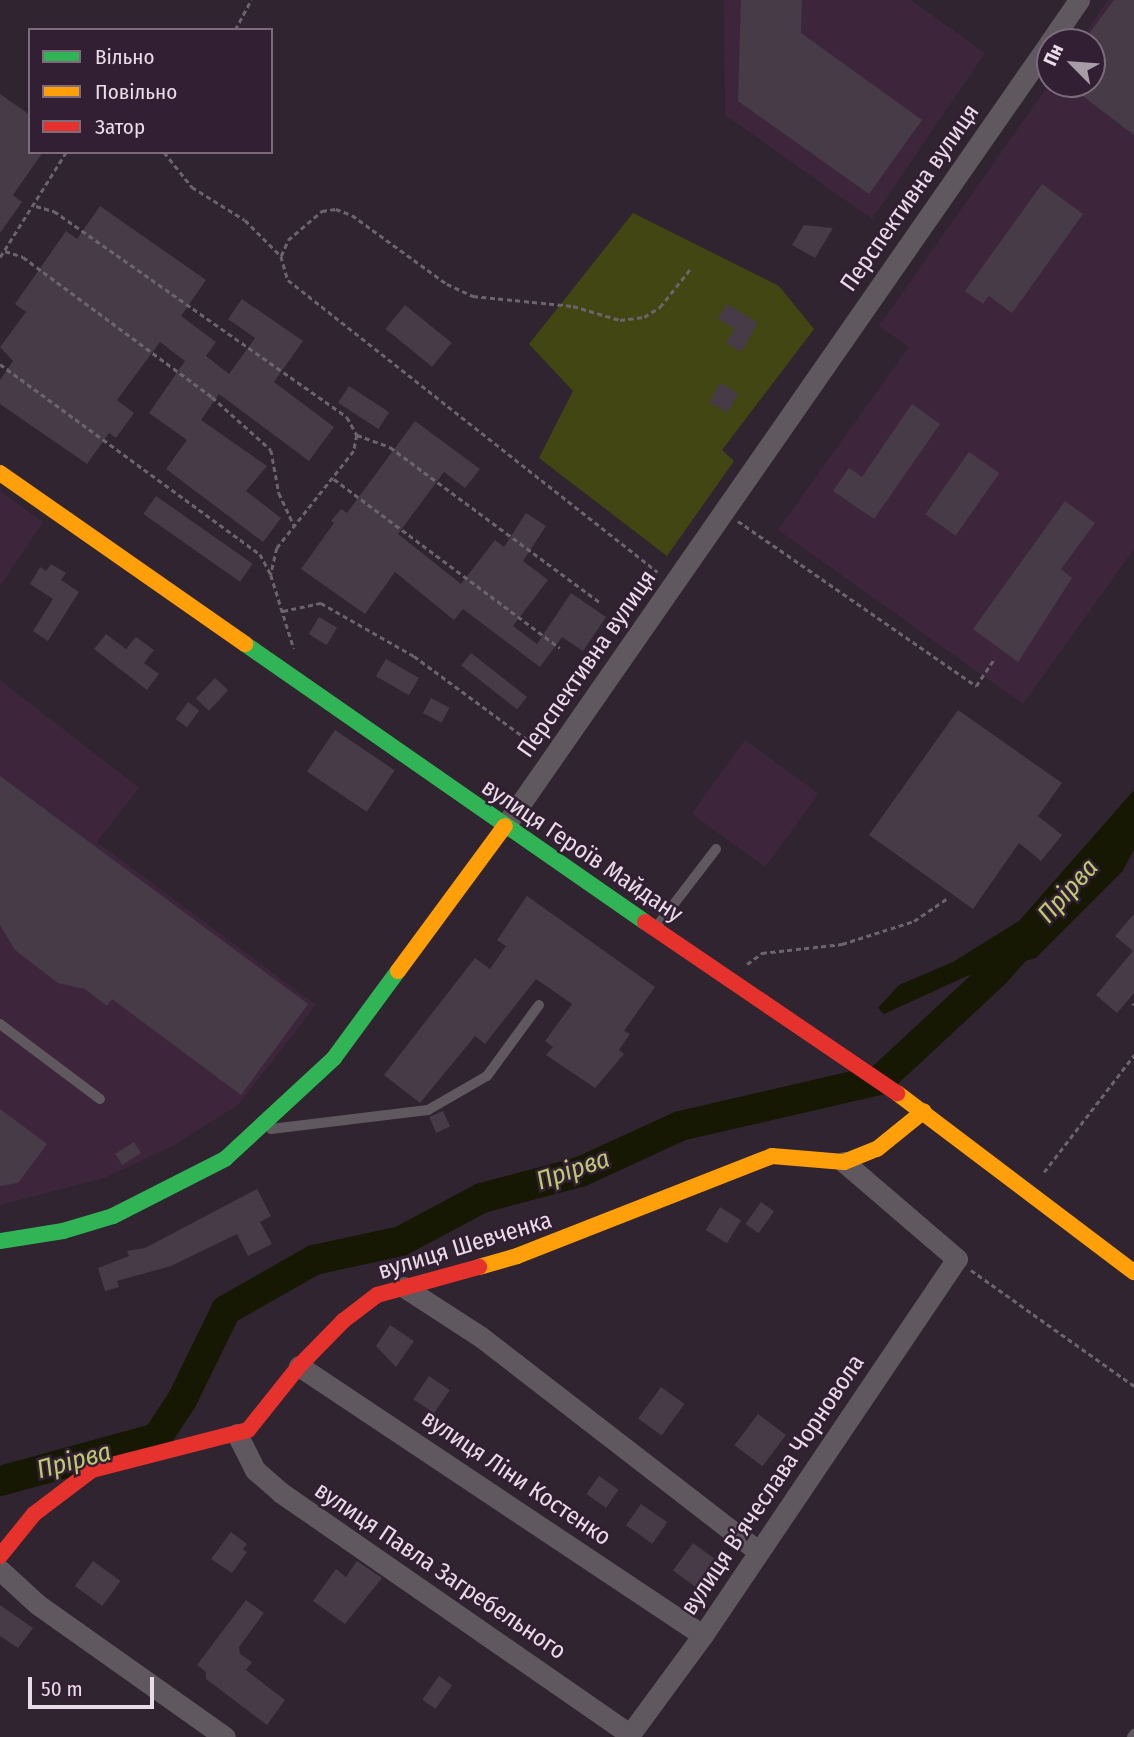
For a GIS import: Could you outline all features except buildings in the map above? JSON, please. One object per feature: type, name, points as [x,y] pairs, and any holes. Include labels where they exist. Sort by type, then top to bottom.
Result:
[{"type":"street","name":"Перспективна вулиця","points":[[1060,28],[1079,0]]},
{"type":"street","name":"Перспективна вулиця","points":[[0,1241],[63,1231],[113,1216],[225,1159],[261,1130],[334,1058],[553,758],[1036,62]]},
{"type":"street","name":"вулиця Героїв Майдану","points":[[0,473],[505,826],[924,1111],[1134,1272]]},
{"type":"street","name":"вулиця Шевченка","points":[[0,1556],[34,1514],[92,1470],[248,1430],[299,1366],[344,1321],[377,1295],[517,1256],[772,1156],[844,1162],[877,1149],[924,1111]]},
{"type":"street","points":[[844,1162],[957,1259]]},
{"type":"street","name":"вулиця Вʼячеслава Чорновола","points":[[629,1736],[703,1635],[957,1259]]},
{"type":"street","points":[[404,1287],[481,1337],[759,1552]]},
{"type":"street","name":"вулиця Ліни Костенко","points":[[299,1366],[703,1635]]},
{"type":"street","name":"вулиця Павла Загребельного","points":[[237,1434],[255,1470],[280,1492],[629,1736]]},
{"type":"street","points":[[0,1570],[37,1604],[225,1737]]},
{"type":"lane","points":[[655,928],[716,849]]},
{"type":"lane","points":[[261,1130],[428,1110],[487,1076],[539,1005]]},
{"type":"lane","points":[[0,1024],[100,1099]]},
{"type":"path","points":[[236,28],[251,0]]},
{"type":"path","points":[[0,257],[36,206],[65,154]]},
{"type":"path","points":[[166,154],[192,187],[245,220],[281,256],[288,279],[674,584]]},
{"type":"path","points":[[36,206],[54,211],[347,417],[357,435],[354,451],[334,479],[294,524],[278,548],[271,575]]},
{"type":"path","points":[[281,256],[288,240],[322,211],[336,209],[352,215],[447,284],[473,296],[573,306],[620,320],[644,317],[660,307],[691,268]]},
{"type":"path","points":[[5,250],[23,257],[212,397],[271,450],[279,493],[294,524]]},
{"type":"path","points":[[0,364],[260,554],[271,575],[295,647],[283,671]]},
{"type":"path","points":[[357,435],[390,447],[601,603]]},
{"type":"path","points":[[334,479],[560,648]]},
{"type":"path","points":[[724,511],[976,686],[995,658]]},
{"type":"path","points":[[283,611],[321,603],[414,656],[553,758]]},
{"type":"path","points":[[727,978],[762,953],[842,944],[915,921],[949,897]]},
{"type":"path","points":[[1029,1191],[1134,1055]]},
{"type":"path","points":[[957,1259],[1134,1386]]},
{"type":"shaded area","points":[[724,0],[911,0],[985,53],[872,219],[725,115]]},
{"type":"shaded area","points":[[1108,0],[1134,0],[1134,549],[1023,704],[778,530],[909,347],[879,326],[1039,98],[1106,98],[1106,28],[1089,28]]},
{"type":"shaded area","points":[[0,491],[43,522],[0,586]]},
{"type":"shaded area","points":[[0,680],[139,788],[97,842],[316,1005],[239,1104],[173,1146],[104,1178],[0,1205]]},
{"type":"shaded area","points":[[745,740],[819,793],[765,867],[692,814]]},
{"type":"green space","points":[[633,213],[779,286],[814,329],[722,450],[734,461],[667,556],[539,458],[573,391],[529,344]]},
{"type":"water","points":[[1134,790],[1134,850],[1122,872],[1036,958],[967,976],[884,1014],[878,1008],[899,985],[953,962],[1019,921]]},
{"type":"waterway","name":"Прірва","points":[[0,1481],[157,1438],[182,1400],[226,1310],[314,1260],[401,1241],[482,1198],[580,1172],[680,1126],[880,1080],[995,973],[1026,938]]},
{"type":"traffic: fast","points":[[245,644],[645,922]]},
{"type":"traffic: fast","points":[[0,1241],[63,1231],[113,1216],[225,1159],[334,1058],[398,971]]},
{"type":"traffic: slow","points":[[0,473],[245,644]]},
{"type":"traffic: slow","points":[[398,971],[505,826]]},
{"type":"traffic: slow","points":[[897,1093],[1134,1272]]},
{"type":"traffic: slow","points":[[479,1267],[517,1256],[772,1156],[844,1162],[877,1149],[924,1111]]},
{"type":"traffic: jam","points":[[645,922],[897,1093]]},
{"type":"traffic: jam","points":[[0,1556],[34,1514],[92,1470],[248,1430],[299,1366],[343,1321],[377,1295],[479,1267]]}]
